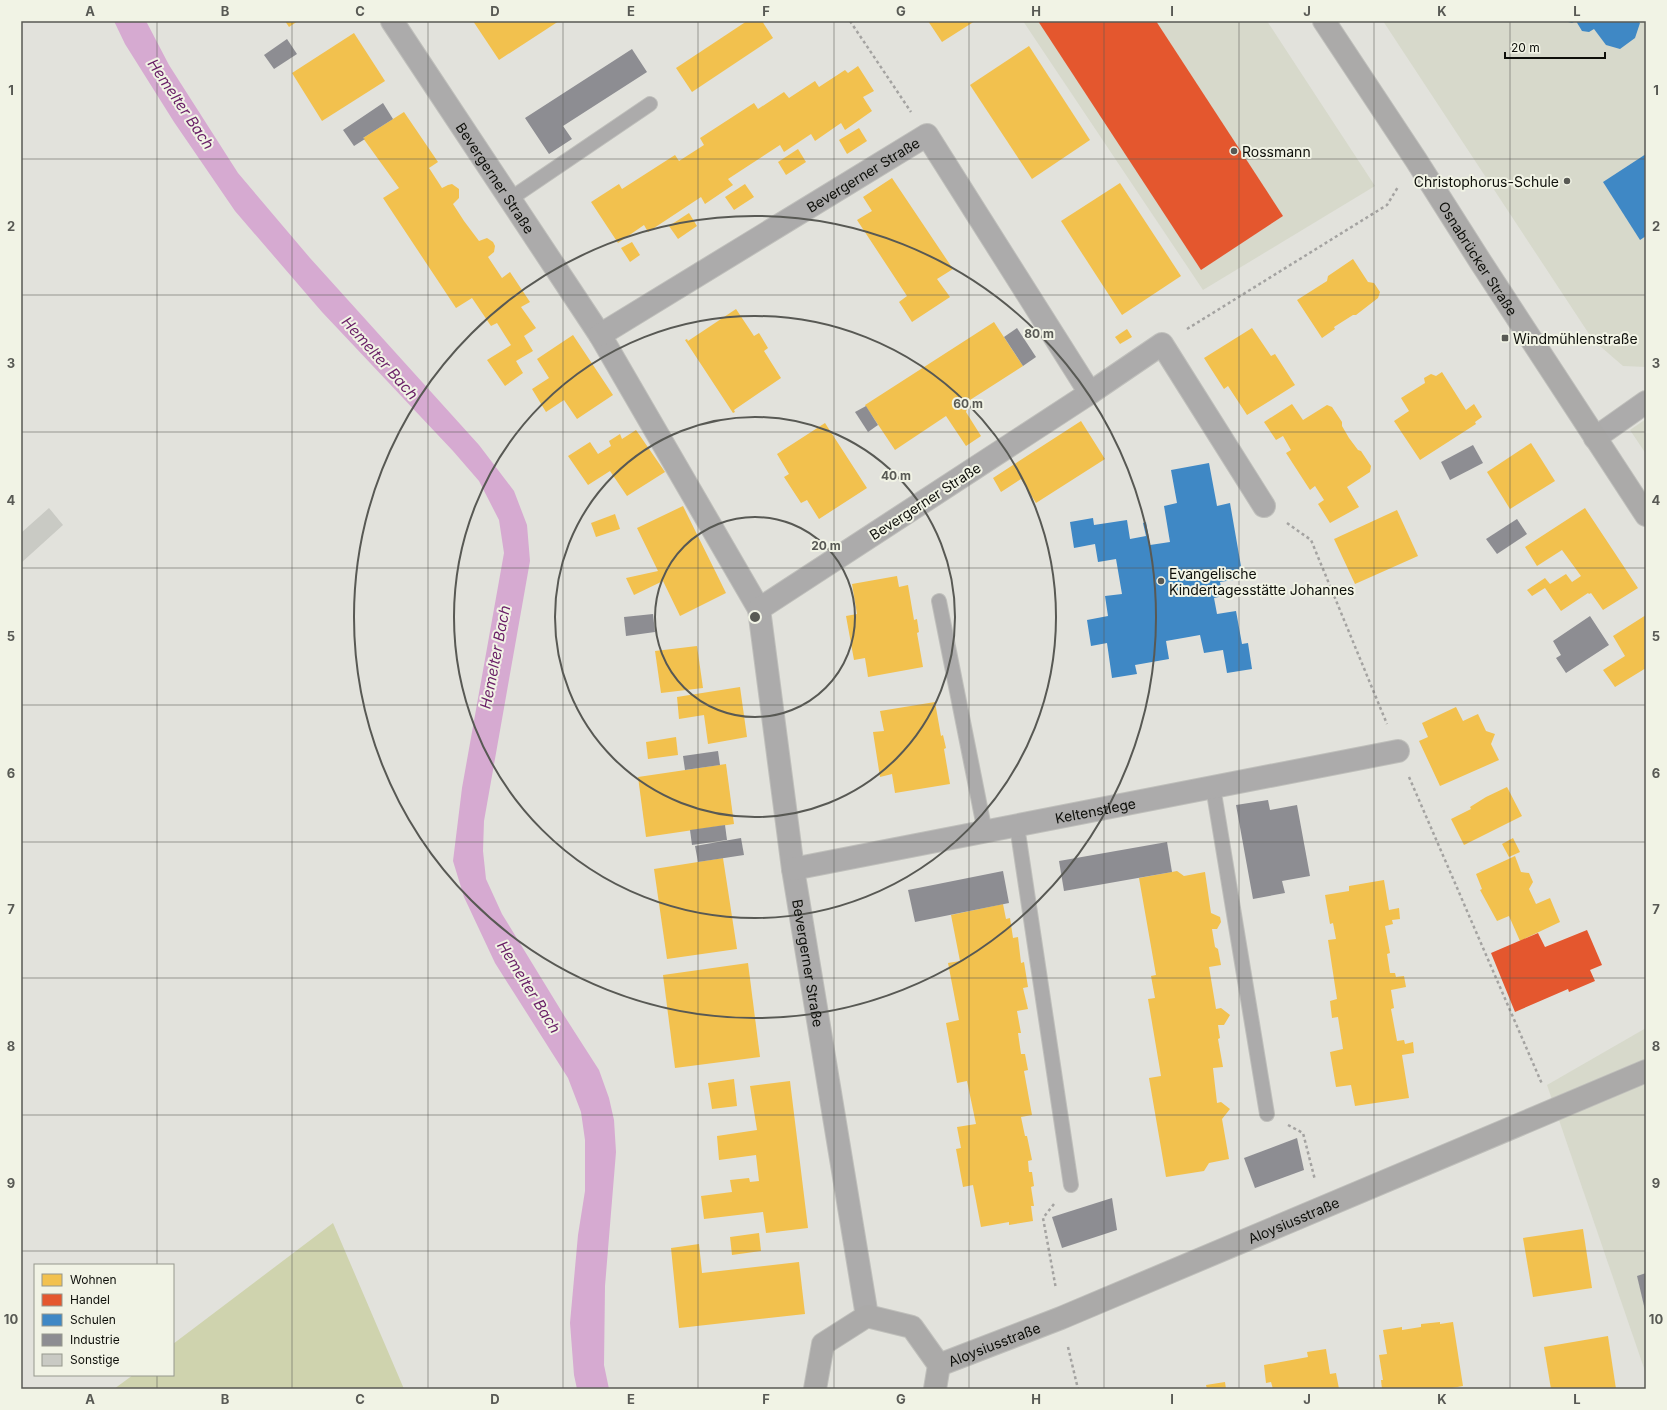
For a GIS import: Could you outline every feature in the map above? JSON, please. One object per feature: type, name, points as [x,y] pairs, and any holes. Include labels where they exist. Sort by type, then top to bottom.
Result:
[{"type":"street","name":"Bevergerner Straße","points":[[392,21],[600,335],[759,609],[793,869],[867,1316]]},
{"type":"street","name":"Osnabrücker Straße","points":[[1324,21],[1416,160],[1646,516]]},
{"type":"street","name":"Bevergerner Straße","points":[[600,335],[926,135],[1090,393]]},
{"type":"street","name":"Bevergerner Straße","points":[[759,609],[1090,393],[1162,344]]},
{"type":"street","points":[[1162,344],[1264,506]]},
{"type":"street","points":[[1596,438],[1646,402]]},
{"type":"street","name":"Keltenstiege","points":[[793,869],[1398,751]]},
{"type":"street","name":"Aloysiusstraße","points":[[939,1365],[1061,1318],[1646,1070]]},
{"type":"street","points":[[815,1389],[823,1344],[867,1316],[912,1327],[939,1365],[935,1389]]},
{"type":"lane","points":[[510,199],[650,104]]},
{"type":"lane","points":[[939,601],[984,832]]},
{"type":"lane","points":[[1213,787],[1267,1114]]},
{"type":"lane","points":[[1017,826],[1070,1185]]},
{"type":"path","points":[[850,21],[926,135]]},
{"type":"path","points":[[1162,344],[1387,204],[1416,160]]},
{"type":"path","points":[[1264,506],[1311,540],[1398,751],[1553,1110]]},
{"type":"path","points":[[1303,1133],[1310,1160]]},
{"type":"path","points":[[1070,1185],[1043,1218],[1061,1318],[1078,1389]]},
{"type":"shaded area","points":[[1023,21],[1267,21],[1375,186],[1203,290]]},
{"type":"shaded area","name":"Christophorus-Schule","points":[[1383,21],[1646,21],[1646,367],[1623,366],[1593,340]]},
{"type":"shaded area","points":[[1646,419],[1646,454],[1630,430]]},
{"type":"shaded area","points":[[1646,1028],[1646,1374],[1547,1085]]},
{"type":"green space","points":[[333,1223],[404,1389],[114,1389],[132,1376],[174,1376],[174,1343]]},
{"type":"water","name":"Hemelter Bach","points":[[114,21],[146,21],[169,65],[238,173],[310,258],[479,445],[514,491],[527,525],[530,561],[484,821],[483,851],[486,879],[502,914],[599,1070],[609,1098],[614,1120],[616,1152],[605,1286],[604,1365],[609,1389],[577,1389],[574,1375],[570,1323],[578,1235],[585,1191],[585,1140],[581,1112],[568,1078],[495,963],[464,897],[453,861],[462,788],[504,553],[499,520],[479,481],[453,451],[322,312],[235,211],[174,122],[125,44]]},
{"type":"building: Wohnen","points":[[285,21],[298,21],[289,27]]},
{"type":"building: Wohnen","points":[[473,21],[559,21],[499,60]]},
{"type":"building: Wohnen","points":[[747,21],[762,21],[773,38],[692,92],[676,68]]},
{"type":"building: Wohnen","points":[[928,21],[975,21],[942,42]]},
{"type":"building: Wohnen","points":[[354,33],[385,81],[322,121],[292,73]]},
{"type":"building: Wohnen","points":[[1029,46],[1090,140],[1032,179],[970,85]]},
{"type":"building: Wohnen","points":[[858,66],[874,91],[863,97],[872,111],[845,130],[841,123],[815,141],[811,134],[784,152],[780,145],[728,179],[733,185],[705,204],[701,197],[648,232],[644,225],[618,243],[591,202],[619,184],[622,189],[675,155],[679,161],[704,145],[700,138],[754,103],[758,109],[784,92],[789,98],[815,81],[819,87],[845,70],[848,73]]},
{"type":"building: Wohnen","points":[[404,112],[438,162],[429,168],[442,188],[452,184],[459,189],[459,198],[453,204],[479,241],[487,238],[493,242],[495,246],[494,252],[488,257],[502,278],[510,272],[530,302],[521,307],[536,328],[524,336],[533,351],[516,361],[523,373],[505,386],[487,360],[511,345],[497,323],[491,326],[472,298],[456,308],[383,198],[399,188],[363,138]]},
{"type":"building: Wohnen","points":[[859,128],[867,141],[847,154],[839,140]]},
{"type":"building: Wohnen","points":[[798,149],[806,162],[786,175],[778,162]]},
{"type":"building: Wohnen","points":[[892,178],[953,269],[937,279],[950,297],[912,322],[899,302],[907,296],[857,220],[872,211],[863,197]]},
{"type":"building: Wohnen","points":[[1120,183],[1181,276],[1122,315],[1061,221]]},
{"type":"building: Wohnen","points":[[745,184],[754,197],[734,210],[725,197]]},
{"type":"building: Wohnen","points":[[689,213],[697,226],[678,239],[669,226]]},
{"type":"building: Wohnen","points":[[632,242],[640,255],[630,262],[621,248]]},
{"type":"building: Wohnen","points":[[1353,259],[1368,282],[1374,283],[1380,292],[1378,298],[1356,315],[1353,315],[1334,327],[1335,329],[1322,338],[1297,300],[1327,281],[1328,276]]},
{"type":"building: Wohnen","points":[[736,309],[754,336],[759,333],[768,348],[764,351],[781,378],[734,410],[735,412],[733,413],[685,340],[687,339],[688,341]]},
{"type":"building: Wohnen","points":[[994,322],[1023,366],[970,400],[966,412],[981,436],[966,446],[946,416],[895,450],[865,405]]},
{"type":"building: Wohnen","points":[[1252,328],[1271,356],[1275,354],[1295,385],[1247,415],[1228,386],[1224,389],[1204,358]]},
{"type":"building: Wohnen","points":[[1127,329],[1132,337],[1120,344],[1115,337]]},
{"type":"building: Wohnen","points":[[573,335],[613,395],[577,419],[564,400],[546,412],[532,389],[549,378],[537,359]]},
{"type":"building: Wohnen","points":[[1442,372],[1466,410],[1474,404],[1482,417],[1475,422],[1476,424],[1420,460],[1394,421],[1409,411],[1401,398],[1425,383],[1424,378],[1431,374],[1436,376]]},
{"type":"building: Wohnen","points":[[1292,404],[1303,420],[1327,405],[1332,407],[1342,422],[1342,426],[1349,438],[1358,450],[1361,451],[1371,466],[1370,472],[1347,487],[1359,507],[1330,523],[1318,504],[1324,500],[1315,486],[1310,490],[1286,453],[1291,450],[1283,436],[1276,440],[1264,422]]},
{"type":"building: Wohnen","points":[[1081,421],[1105,459],[1036,503],[1021,479],[1001,492],[993,478]]},
{"type":"building: Wohnen","points":[[825,423],[867,488],[819,519],[807,500],[801,503],[784,477],[789,474],[777,454]]},
{"type":"building: Wohnen","points":[[636,430],[665,472],[627,496],[610,471],[588,485],[568,456],[590,442],[598,454],[611,446],[609,441],[620,434],[622,439]]},
{"type":"building: Wohnen","points":[[1531,443],[1555,481],[1510,509],[1487,472]]},
{"type":"building: Wohnen","points":[[683,506],[726,593],[680,616],[663,581],[634,595],[626,578],[658,571],[637,528]]},
{"type":"building: Wohnen","points":[[1585,508],[1638,588],[1603,610],[1591,593],[1588,593],[1561,611],[1545,588],[1532,596],[1527,590],[1545,578],[1550,584],[1566,574],[1572,582],[1581,576],[1562,550],[1537,566],[1525,547]]},
{"type":"building: Wohnen","points":[[1397,510],[1418,556],[1355,584],[1334,539]]},
{"type":"building: Wohnen","points":[[615,514],[620,529],[596,537],[591,523]]},
{"type":"building: Wohnen","points":[[897,576],[899,587],[908,585],[914,620],[917,619],[919,632],[917,633],[923,667],[868,677],[865,658],[854,660],[846,616],[857,614],[852,584]]},
{"type":"building: Wohnen","points":[[1646,615],[1646,668],[1615,687],[1603,670],[1625,656],[1613,636]]},
{"type":"building: Wohnen","points":[[697,646],[703,688],[661,693],[655,651]]},
{"type":"building: Wohnen","points":[[740,687],[747,737],[708,744],[704,715],[679,719],[677,697]]},
{"type":"building: Wohnen","points":[[935,702],[941,736],[943,735],[946,748],[944,749],[950,784],[895,793],[892,774],[880,777],[873,732],[884,731],[880,711]]},
{"type":"building: Wohnen","points":[[1456,707],[1463,721],[1478,714],[1486,731],[1495,734],[1491,744],[1499,760],[1440,786],[1419,741],[1428,737],[1422,723]]},
{"type":"building: Wohnen","points":[[676,737],[678,755],[648,759],[646,742]]},
{"type":"building: Wohnen","points":[[726,764],[734,824],[646,837],[638,777]]},
{"type":"building: Wohnen","points":[[1507,787],[1522,816],[1464,845],[1451,819],[1471,809],[1470,807],[1486,797]]},
{"type":"building: Wohnen","points":[[1513,838],[1520,852],[1509,857],[1502,844]]},
{"type":"building: Wohnen","points":[[1515,856],[1521,872],[1529,873],[1533,882],[1529,889],[1536,904],[1550,898],[1560,922],[1520,941],[1509,916],[1497,921],[1480,890],[1482,889],[1476,874]]},
{"type":"building: Wohnen","points":[[723,858],[737,949],[667,959],[654,869]]},
{"type":"building: Wohnen","points":[[1177,871],[1184,876],[1205,872],[1211,913],[1220,917],[1221,922],[1217,929],[1212,929],[1215,947],[1218,949],[1221,965],[1209,967],[1216,1009],[1221,1008],[1230,1015],[1224,1025],[1218,1025],[1220,1038],[1218,1039],[1223,1067],[1213,1068],[1217,1103],[1221,1102],[1230,1109],[1222,1119],[1229,1159],[1209,1163],[1204,1171],[1166,1177],[1149,1078],[1161,1076],[1148,999],[1155,998],[1151,976],[1156,975],[1139,878]]},
{"type":"building: Wohnen","points":[[1384,880],[1389,910],[1399,908],[1400,919],[1392,920],[1393,924],[1385,926],[1390,953],[1387,954],[1390,973],[1395,973],[1396,977],[1404,976],[1406,987],[1391,990],[1394,1008],[1391,1009],[1397,1041],[1404,1040],[1405,1044],[1413,1042],[1414,1053],[1402,1055],[1409,1098],[1355,1106],[1351,1085],[1336,1087],[1330,1052],[1343,1049],[1338,1017],[1332,1018],[1330,1001],[1337,999],[1328,940],[1336,939],[1333,923],[1330,924],[1325,895],[1349,891],[1349,886]]},
{"type":"building: Wohnen","points":[[1003,904],[1006,919],[1010,918],[1013,938],[1018,937],[1021,963],[1024,962],[1028,987],[1023,988],[1028,1009],[1017,1011],[1021,1033],[1018,1033],[1021,1054],[1025,1054],[1028,1070],[1024,1071],[1032,1115],[1021,1117],[1032,1160],[1028,1161],[1029,1172],[1032,1172],[1034,1186],[1031,1187],[1034,1206],[1031,1206],[1033,1221],[1009,1225],[1009,1222],[981,1227],[973,1185],[963,1187],[956,1149],[961,1148],[957,1127],[976,1124],[967,1081],[957,1083],[946,1023],[959,1020],[948,963],[960,961],[951,915]]},
{"type":"building: Wohnen","points":[[748,963],[760,1057],[675,1068],[663,975]]},
{"type":"building: Wohnen","points":[[734,1079],[737,1106],[712,1109],[708,1083]]},
{"type":"building: Wohnen","points":[[790,1081],[808,1228],[766,1233],[763,1212],[704,1219],[701,1196],[732,1192],[730,1180],[749,1178],[750,1182],[759,1181],[756,1155],[719,1160],[717,1136],[757,1130],[750,1086]]},
{"type":"building: Wohnen","points":[[1583,1229],[1592,1288],[1533,1297],[1523,1238]]},
{"type":"building: Wohnen","points":[[759,1233],[761,1251],[732,1255],[730,1237]]},
{"type":"building: Wohnen","points":[[699,1244],[702,1273],[799,1262],[805,1314],[679,1328],[671,1248]]},
{"type":"building: Wohnen","points":[[1440,1322],[1440,1324],[1453,1322],[1463,1386],[1446,1389],[1382,1389],[1381,1380],[1383,1380],[1379,1355],[1387,1354],[1383,1330],[1402,1327],[1402,1330],[1421,1327],[1421,1324]]},
{"type":"building: Wohnen","points":[[1608,1336],[1616,1389],[1551,1389],[1544,1347]]},
{"type":"building: Wohnen","points":[[1326,1349],[1330,1374],[1336,1373],[1339,1389],[1273,1389],[1271,1382],[1266,1383],[1264,1365],[1308,1357],[1307,1352]]},
{"type":"building: Wohnen","points":[[1225,1382],[1226,1389],[1207,1389],[1206,1385]]},
{"type":"building: Handel","points":[[1038,21],[1156,21],[1283,216],[1201,270]]},
{"type":"building: Handel","points":[[1587,930],[1602,965],[1590,970],[1595,981],[1569,992],[1568,989],[1515,1012],[1491,953],[1538,933],[1545,947]]},
{"type":"building: Schulen","points":[[1564,21],[1576,21],[1572,23]]},
{"type":"building: Schulen","points":[[1576,21],[1638,21],[1640,23],[1635,38],[1620,49],[1606,45],[1594,29],[1589,32],[1582,31]]},
{"type":"building: Schulen","points":[[1646,154],[1646,236],[1640,240],[1603,182]]},
{"type":"building: Schulen","points":[[1209,463],[1217,506],[1230,503],[1242,572],[1239,572],[1240,579],[1220,582],[1223,596],[1214,598],[1217,614],[1236,611],[1242,644],[1248,643],[1252,669],[1227,673],[1223,650],[1204,653],[1200,635],[1166,641],[1169,659],[1135,665],[1137,674],[1112,678],[1107,643],[1091,646],[1087,620],[1108,616],[1105,596],[1122,594],[1116,559],[1098,562],[1095,544],[1074,548],[1070,522],[1093,518],[1094,525],[1127,520],[1130,539],[1146,536],[1143,523],[1146,522],[1150,545],[1170,542],[1164,506],[1177,503],[1171,470]]},
{"type":"building: Industrie","points":[[287,39],[297,54],[274,69],[264,55]]},
{"type":"building: Industrie","points":[[632,49],[647,72],[563,126],[572,139],[549,154],[525,118]]},
{"type":"building: Industrie","points":[[383,103],[393,119],[363,138],[365,139],[354,146],[343,130]]},
{"type":"building: Industrie","points":[[1017,328],[1036,357],[1023,366],[1004,337]]},
{"type":"building: Industrie","points":[[866,406],[878,425],[868,432],[855,412]]},
{"type":"building: Industrie","points":[[1473,445],[1483,463],[1450,480],[1441,462]]},
{"type":"building: Industrie","points":[[1517,519],[1527,534],[1497,554],[1486,539]]},
{"type":"building: Industrie","points":[[653,614],[655,632],[626,636],[624,617]]},
{"type":"building: Industrie","points":[[1590,616],[1609,645],[1566,673],[1556,658],[1561,655],[1553,641]]},
{"type":"building: Industrie","points":[[718,751],[720,765],[685,770],[683,756]]},
{"type":"building: Industrie","points":[[1268,800],[1270,810],[1297,805],[1310,876],[1282,881],[1285,893],[1253,899],[1236,805]]},
{"type":"building: Industrie","points":[[725,825],[727,840],[692,845],[690,830]]},
{"type":"building: Industrie","points":[[741,838],[744,855],[698,862],[695,846]]},
{"type":"building: Industrie","points":[[1167,842],[1172,872],[1064,891],[1059,861]]},
{"type":"building: Industrie","points":[[1003,871],[1009,903],[915,922],[908,890]]},
{"type":"building: Industrie","points":[[1297,1138],[1304,1170],[1255,1188],[1244,1158]]},
{"type":"building: Industrie","points":[[1112,1198],[1117,1230],[1062,1248],[1052,1217]]},
{"type":"building: Industrie","points":[[1646,1273],[1646,1310],[1645,1310],[1637,1276]]},
{"type":"building: Sonstige","points":[[49,508],[63,525],[21,563],[21,533]]},
{"type":"place","name":"Rossmann","points":[[1234,151]]},
{"type":"place","name":"Christophorus-Schule","points":[[1567,181]]},
{"type":"place","name":"Windmühlenstraße","points":[[1505,338]]},
{"type":"place","name":"Evangelische Kindertagesstätte Johannes","points":[[1161,581]]}]
